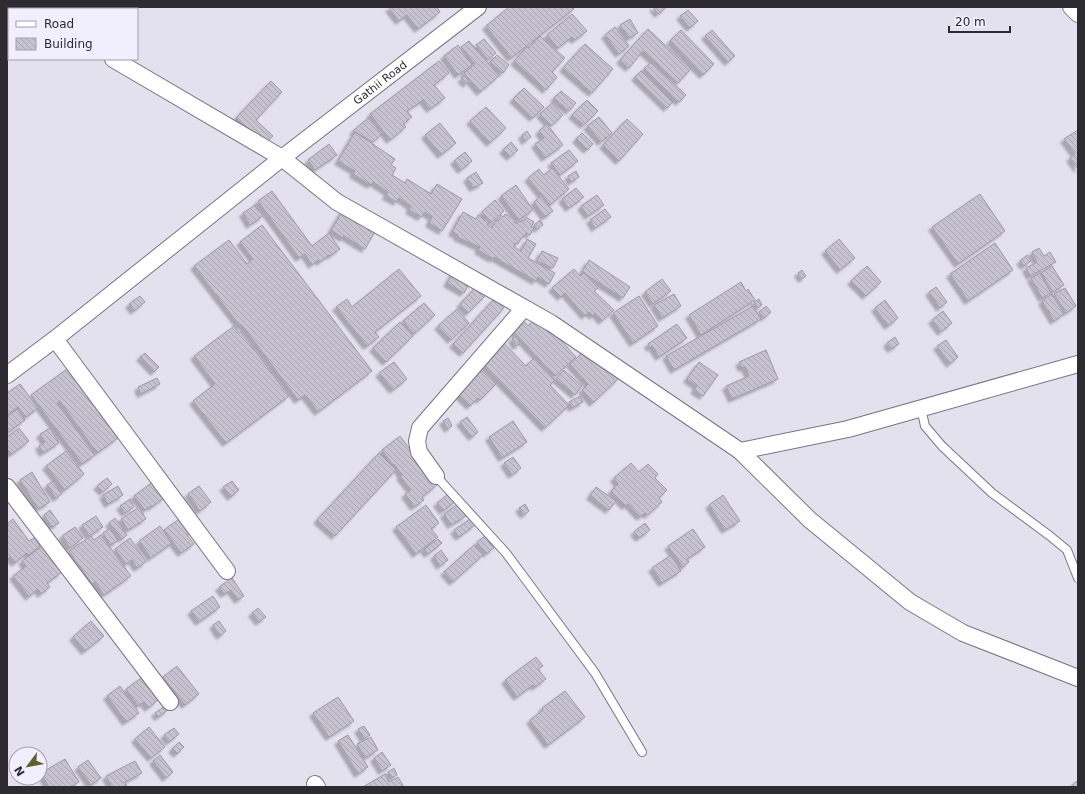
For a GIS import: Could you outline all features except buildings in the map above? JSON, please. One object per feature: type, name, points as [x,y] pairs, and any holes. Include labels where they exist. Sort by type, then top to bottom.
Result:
[{"type":"street","name":"Gathii Road","points":[[7,375],[55,339],[282,158],[478,7]]},
{"type":"street","points":[[1071,7],[1078,14]]},
{"type":"street","points":[[115,60],[282,158],[337,202],[551,323],[740,451],[810,520],[910,602],[963,633],[1078,678]]},
{"type":"street","points":[[436,476],[419,452],[417,441],[420,428],[524,308]]},
{"type":"street","points":[[55,339],[227,571]]},
{"type":"street","points":[[740,451],[848,429],[1078,364]]},
{"type":"street","points":[[7,487],[170,702]]},
{"type":"lane","points":[[921,408],[925,426],[942,446],[992,493],[1068,550],[1078,578]]},
{"type":"lane","points":[[436,476],[506,553],[595,673],[642,752]]}]
